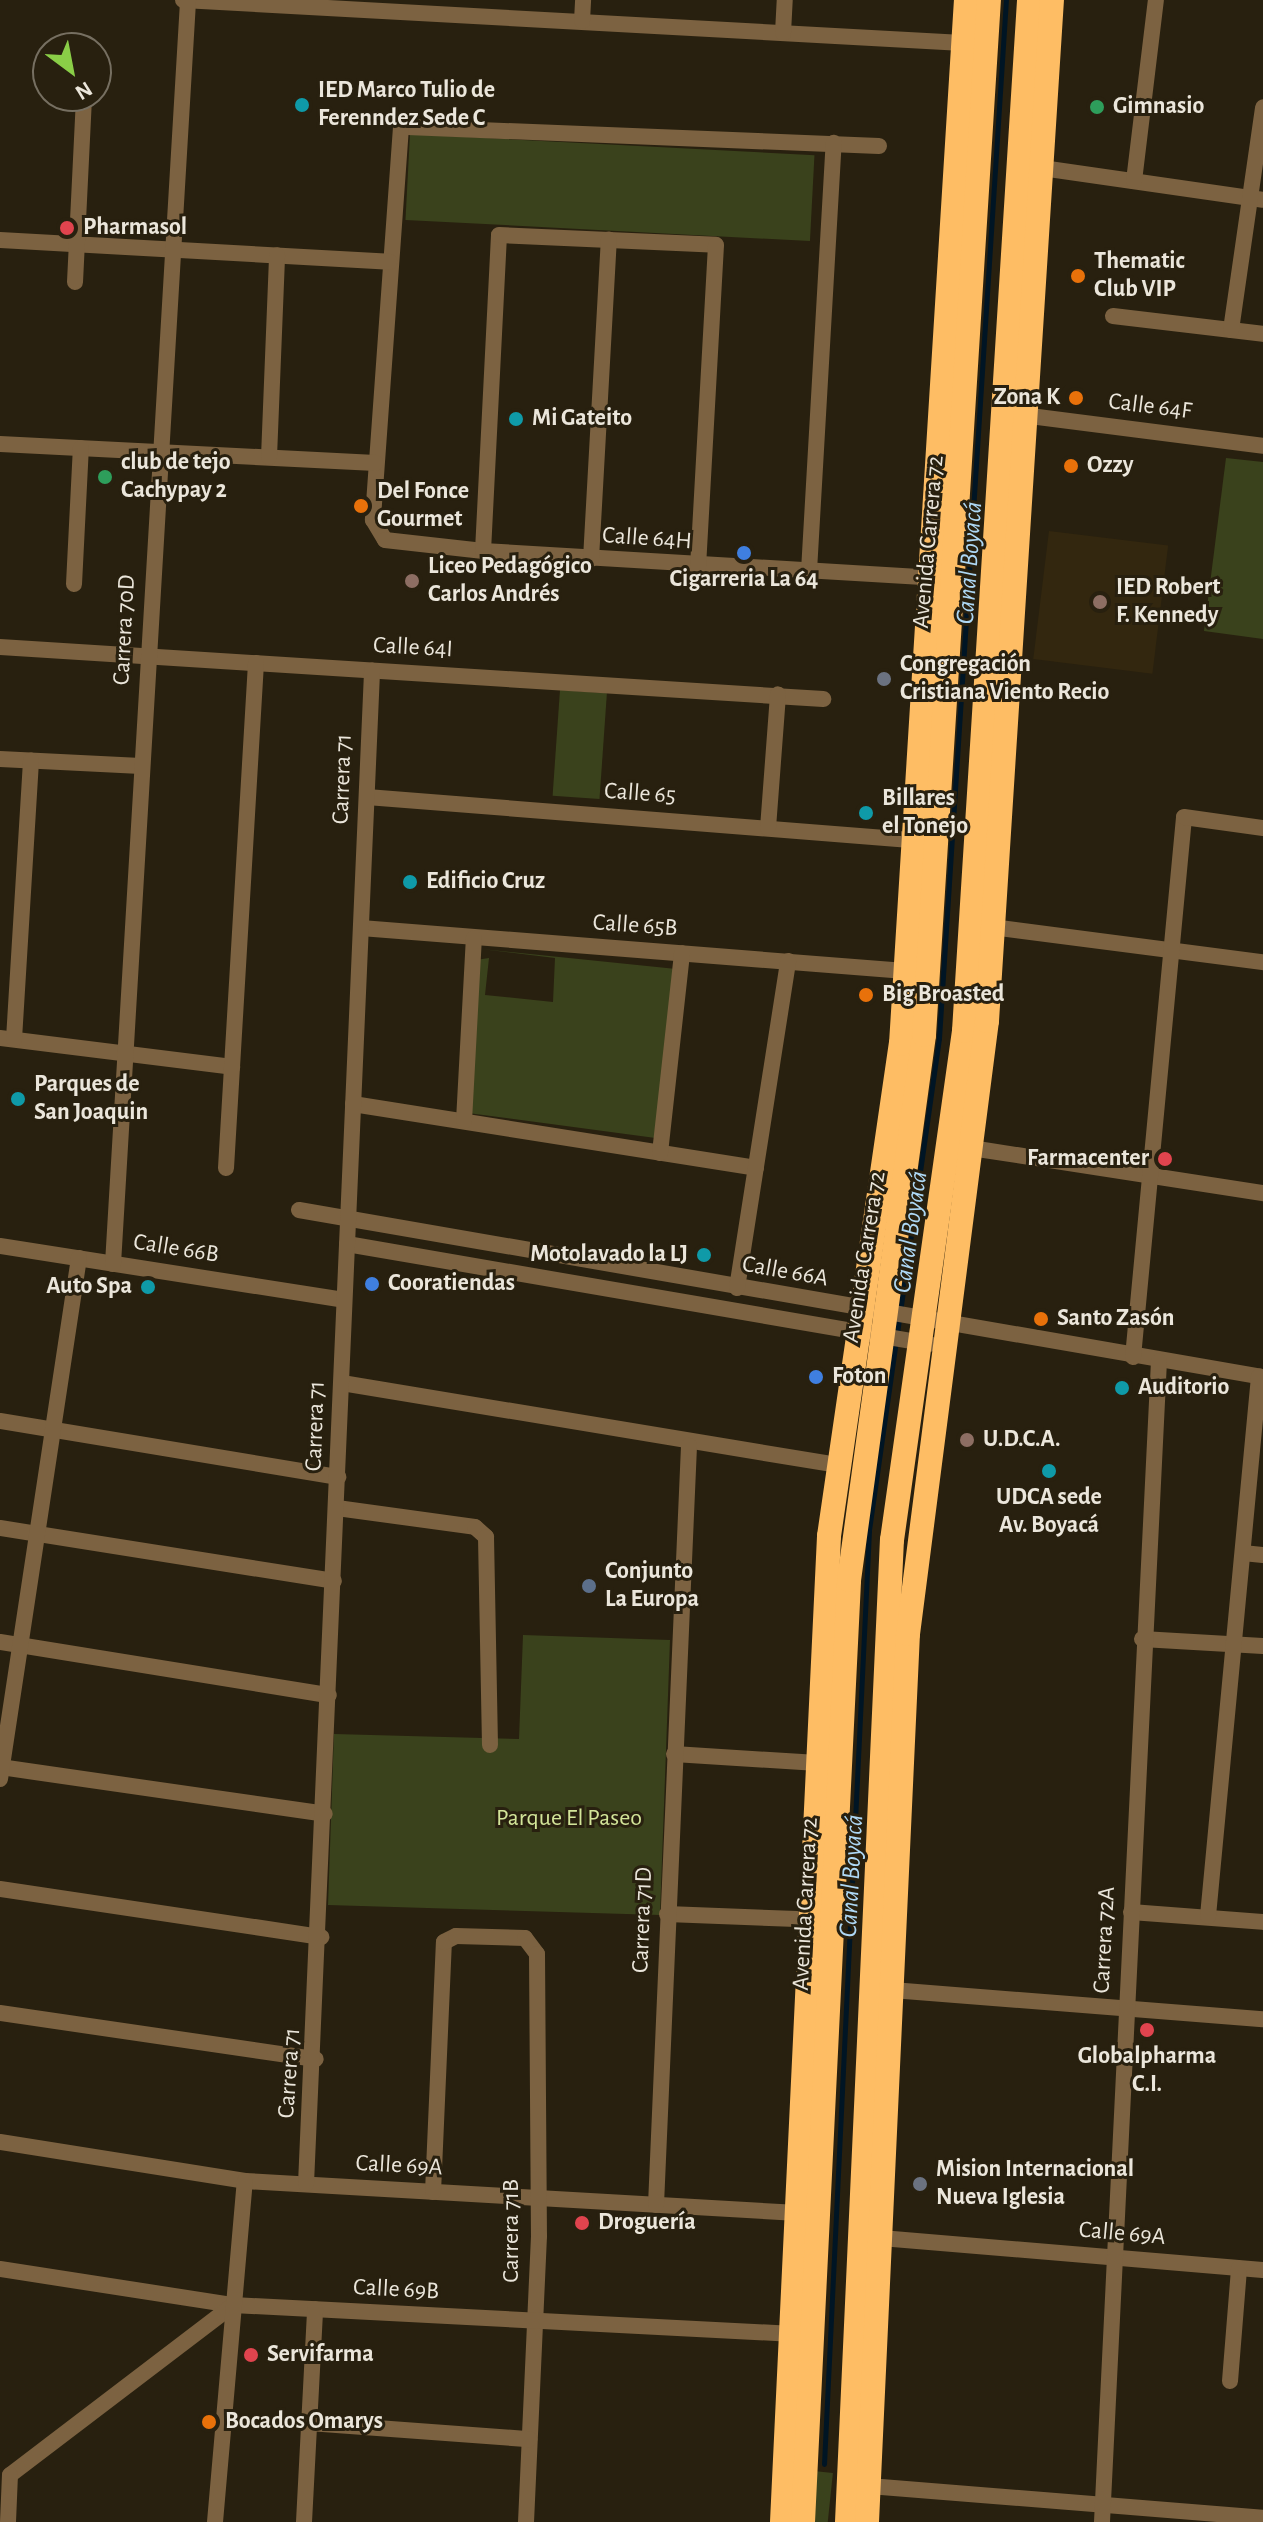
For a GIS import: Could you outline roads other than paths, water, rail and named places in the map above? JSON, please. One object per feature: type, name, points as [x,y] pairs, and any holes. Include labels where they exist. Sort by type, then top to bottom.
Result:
[{"type":"highway","name":"Avenida Carrera 72","points":[[782,2522],[829,1536],[879,1324],[950,290],[966,0]]},
{"type":"highway","name":"Avenida Carrera 72","points":[[803,2522],[852,1540],[879,1324],[924,1035],[944,691],[972,325],[989,0]]},
{"type":"highway","points":[[847,2522],[892,1540],[925,1332],[964,1031],[978,750],[1029,0]]},
{"type":"highway","points":[[867,2522],[925,1332],[971,1148],[992,927],[996,792],[1030,416],[1052,0]]},
{"type":"highway","points":[[1027,33],[1047,76]]},
{"type":"highway","points":[[950,290],[972,325]]},
{"type":"highway","points":[[985,664],[1012,630]]},
{"type":"highway","points":[[918,726],[944,691]]},
{"type":"highway","points":[[978,750],[996,792]]},
{"type":"highway","points":[[814,1841],[840,1809]]},
{"type":"highway","points":[[854,2320],[874,2379]]},
{"type":"highway","points":[[793,2334],[811,2377]]},
{"type":"street","points":[[186,0],[385,5],[582,21],[963,43]]},
{"type":"street","name":"Carrera 70D","points":[[113,1264],[186,0]]},
{"type":"street","points":[[582,21],[583,0]]},
{"type":"street","points":[[783,33],[785,0]]},
{"type":"street","points":[[1134,181],[1156,0]]},
{"type":"street","points":[[1231,330],[1256,199],[1263,107]]},
{"type":"street","points":[[75,282],[83,112]]},
{"type":"street","points":[[0,444],[376,463],[401,127],[879,146]]},
{"type":"street","points":[[809,571],[834,143]]},
{"type":"street","points":[[1042,168],[1256,199]]},
{"type":"street","points":[[483,551],[499,235],[716,245],[698,567]]},
{"type":"street","points":[[0,240],[389,262]]},
{"type":"street","points":[[591,559],[609,240]]},
{"type":"street","points":[[269,457],[277,255]]},
{"type":"street","points":[[1113,316],[1263,334]]},
{"type":"street","name":"Calle 64F","points":[[1030,416],[1263,446]]},
{"type":"street","points":[[74,584],[81,448]]},
{"type":"street","name":"Calle 64H","points":[[376,463],[373,520],[385,540],[483,551],[698,567],[931,578]]},
{"type":"street","name":"Calle 64I","points":[[0,647],[823,699]]},
{"type":"street","points":[[226,1168],[256,663]]},
{"type":"street","name":"Carrera 71","points":[[306,2184],[316,2059],[344,1300],[372,670]]},
{"type":"street","points":[[768,828],[778,694]]},
{"type":"street","points":[[0,759],[141,766]]},
{"type":"street","points":[[31,761],[7,1038],[232,1067]]},
{"type":"street","name":"Calle 65","points":[[367,797],[910,840]]},
{"type":"street","points":[[1133,1357],[1169,947],[1184,817],[1263,828]]},
{"type":"street","points":[[992,927],[1169,947],[1263,962]]},
{"type":"street","name":"Calle 65B","points":[[361,928],[905,971]]},
{"type":"street","points":[[464,1121],[474,938]]},
{"type":"street","points":[[660,1153],[682,953]]},
{"type":"street","points":[[737,1288],[788,961]]},
{"type":"street","points":[[353,1104],[756,1168]]},
{"type":"street","points":[[971,1148],[1263,1193]]},
{"type":"street","name":"Calle 66A","points":[[299,1210],[737,1288],[879,1324]]},
{"type":"street","name":"Calle 66A","points":[[347,1244],[925,1332],[1261,1376]]},
{"type":"street","name":"Calle 66B","points":[[0,1246],[344,1300]]},
{"type":"street","points":[[79,1258],[1,1771],[325,1814]]},
{"type":"street","name":"Carrera 72A","points":[[1102,2514],[1142,1639],[1159,1361]]},
{"type":"street","points":[[1208,1916],[1243,1553],[1258,1458],[1261,1376]]},
{"type":"street","points":[[342,1383],[730,1453],[826,1463]]},
{"type":"street","points":[[0,1421],[338,1477]]},
{"type":"street","name":"Carrera 71D","points":[[656,2205],[689,1446]]},
{"type":"street","points":[[337,1508],[475,1527],[490,1555],[490,1745]]},
{"type":"street","points":[[0,1528],[334,1581]]},
{"type":"street","points":[[1243,1553],[1263,1555]]},
{"type":"street","points":[[1142,1639],[1263,1646]]},
{"type":"street","points":[[0,1642],[329,1695]]},
{"type":"street","points":[[674,1754],[818,1763]]},
{"type":"street","points":[[0,1889],[321,1937]]},
{"type":"street","points":[[1131,1912],[1263,1922]]},
{"type":"street","points":[[667,1914],[797,1919]]},
{"type":"street","name":"Carrera 71B","points":[[433,2192],[441,1948],[448,1938],[531,1941],[537,1954],[537,2198],[526,2522]]},
{"type":"street","points":[[892,1990],[1263,2019]]},
{"type":"street","points":[[0,2013],[316,2059]]},
{"type":"street","name":"Calle 69A","points":[[0,2142],[245,2181],[798,2213]]},
{"type":"street","points":[[215,2522],[245,2181]]},
{"type":"street","name":"Calle 69A","points":[[881,2238],[1263,2270]]},
{"type":"street","points":[[1230,2381],[1239,2268]]},
{"type":"street","name":"Calle 69B","points":[[0,2269],[233,2305],[793,2334]]},
{"type":"street","points":[[8,2522],[5,2474],[233,2305]]},
{"type":"street","points":[[304,2522],[315,2309]]},
{"type":"street","points":[[309,2423],[529,2439]]},
{"type":"street","points":[[869,2486],[1102,2514],[1263,2518]]},
{"type":"waterway","name":"Canal Boyacá","points":[[824,2464],[869,1530],[939,1038],[1006,0]]},
{"type":"place","name":"IED Marco Tulio de Ferenndez Sede C","points":[[302,105]]},
{"type":"place","name":"Gimnasio","points":[[1097,107]]},
{"type":"place","name":"Pharmasol","points":[[67,228]]},
{"type":"place","name":"Thematic Club VIP","points":[[1078,276]]},
{"type":"place","name":"Zona K","points":[[1076,398]]},
{"type":"place","name":"Mi Gateito","points":[[516,419]]},
{"type":"place","name":"Ozzy","points":[[1071,466]]},
{"type":"place","name":"club de tejo Cachypay 2","points":[[105,477]]},
{"type":"place","name":"Del Fonce Gourmet","points":[[361,506]]},
{"type":"place","name":"Cigarreria La 64","points":[[744,553]]},
{"type":"place","name":"Liceo Pedagógico Carlos Andrés","points":[[412,581]]},
{"type":"place","name":"IED Robert F. Kennedy","points":[[1100,602]]},
{"type":"place","name":"Congregación Cristiana Viento Recio","points":[[884,679]]},
{"type":"place","name":"Billares el Tonejo","points":[[866,813]]},
{"type":"place","name":"Edificio Cruz","points":[[410,882]]},
{"type":"place","name":"Big Broasted","points":[[866,995]]},
{"type":"place","name":"Parques de San Joaquin","points":[[18,1099]]},
{"type":"place","name":"Farmacenter","points":[[1165,1159]]},
{"type":"place","name":"Motolavado la LJ","points":[[704,1255]]},
{"type":"place","name":"Cooratiendas","points":[[372,1284]]},
{"type":"place","name":"Auto Spa","points":[[148,1287]]},
{"type":"place","name":"Santo Zasón","points":[[1041,1319]]},
{"type":"place","name":"Foton","points":[[816,1377]]},
{"type":"place","name":"Auditorio","points":[[1122,1388]]},
{"type":"place","name":"U.D.C.A.","points":[[967,1440]]},
{"type":"place","name":"UDCA sede Av. Boyacá","points":[[1049,1471]]},
{"type":"place","name":"Conjunto La Europa","points":[[589,1586]]},
{"type":"place","name":"Globalpharma C.I.","points":[[1147,2030]]},
{"type":"place","name":"Mision Internacional Nueva Iglesia","points":[[920,2184]]},
{"type":"place","name":"Droguería","points":[[582,2223]]},
{"type":"place","name":"Servifarma","points":[[251,2355]]},
{"type":"place","name":"Bocados Omarys","points":[[209,2422]]},
{"type":"park label","name":"Parque El Paseo","points":[[569,1819]]}]
